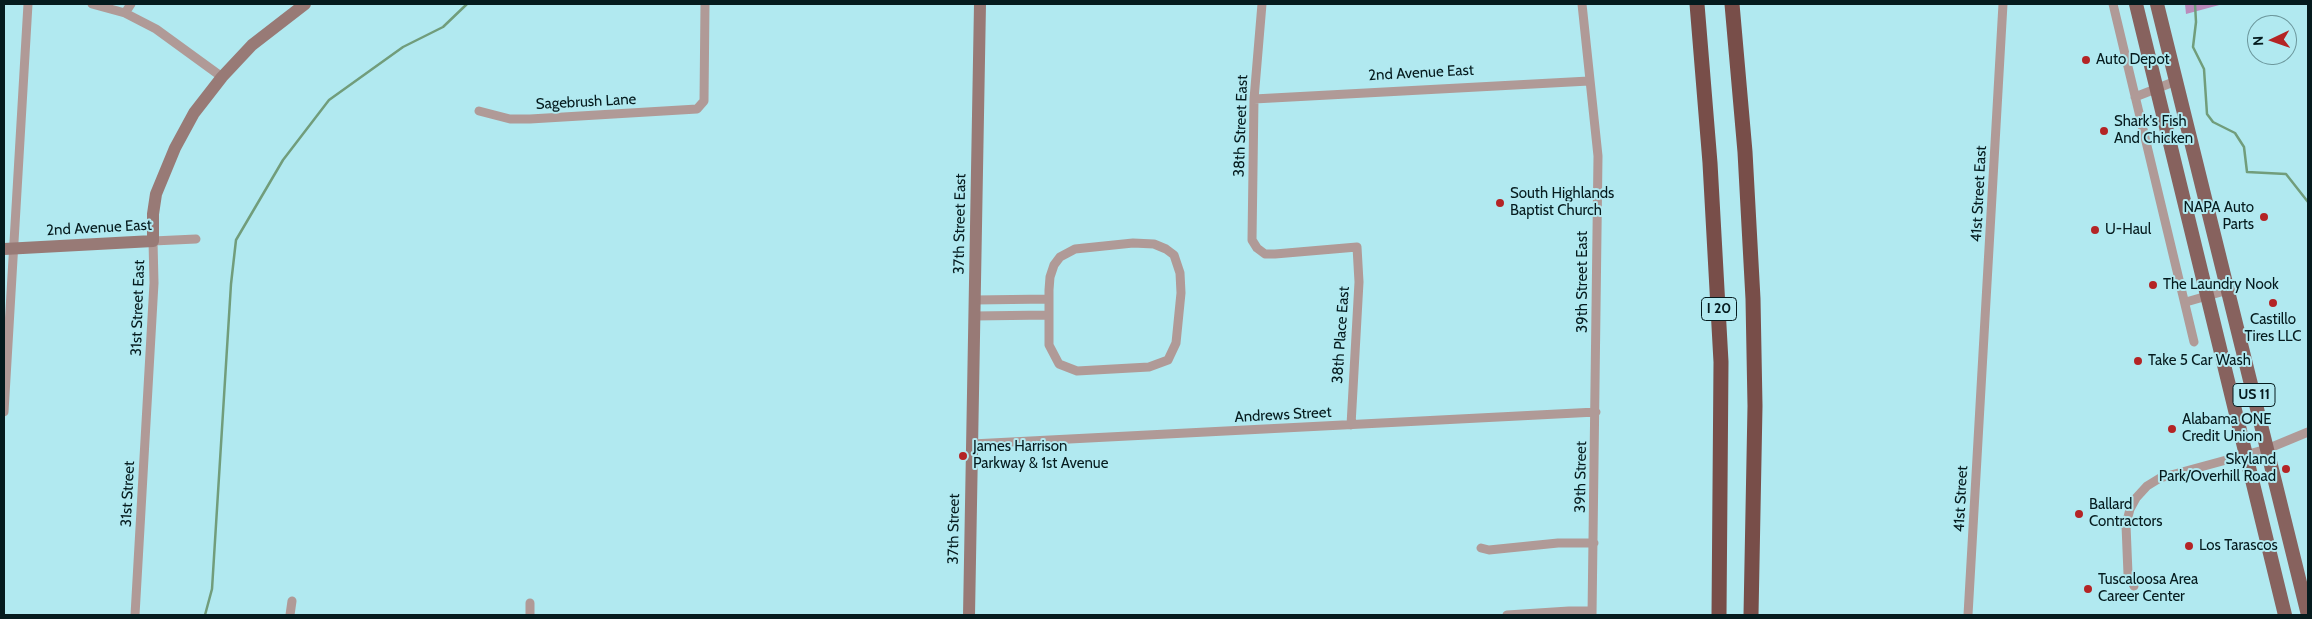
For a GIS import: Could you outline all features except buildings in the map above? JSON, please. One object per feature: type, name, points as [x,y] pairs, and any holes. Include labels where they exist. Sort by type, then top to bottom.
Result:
[{"type":"highway","name":"I 20","points":[[1697,4],[1710,162],[1721,353],[1721,538],[1718,615]]},
{"type":"highway","name":"I 20","points":[[1732,4],[1745,152],[1753,299],[1755,416],[1752,615]]},
{"type":"main road","name":"US 11","points":[[2136,4],[2285,615]]},
{"type":"main road","name":"US 11","points":[[2157,4],[2308,615]]},
{"type":"street","points":[[4,412],[10,315],[9,249],[28,4]]},
{"type":"street","points":[[92,4],[125,13],[156,28],[222,77]]},
{"type":"street","points":[[125,13],[131,4]]},
{"type":"street","points":[[153,241],[154,205],[163,176],[194,113],[222,77],[275,26],[305,4]]},
{"type":"street","name":"Sagebrush Lane","points":[[478,111],[510,119],[530,119],[697,109],[704,101],[705,4]]},
{"type":"street","name":"37th Street East","points":[[972,444],[980,4]]},
{"type":"street","name":"38th Street East","points":[[1262,4],[1254,99],[1252,240],[1257,248],[1265,254],[1357,247]]},
{"type":"street","name":"39th Street East","points":[[1582,4],[1598,156],[1596,412]]},
{"type":"street","name":"41st Street East","points":[[1982,385],[2003,4]]},
{"type":"street","points":[[2113,4],[2186,302],[2194,342]]},
{"type":"street","name":"2nd Avenue East","points":[[1254,99],[1590,81]]},
{"type":"street","points":[[2135,97],[2176,81]]},
{"type":"street","name":"2nd Avenue East","points":[[9,249],[196,239]]},
{"type":"street","name":"31st Street East","points":[[149,375],[153,241]]},
{"type":"street","points":[[1154,244],[1174,255],[1180,273],[1181,293],[1176,343],[1168,360],[1150,367],[1077,371],[1058,364],[1049,344],[1048,315],[1050,277],[1054,265],[1060,257],[1075,249],[1094,246],[1154,244]]},
{"type":"street","name":"38th Place East","points":[[1351,425],[1359,282],[1357,247]]},
{"type":"street","points":[[2186,302],[2228,290]]},
{"type":"street","points":[[975,300],[1049,299]]},
{"type":"street","points":[[974,316],[1048,315]]},
{"type":"street","name":"31st Street","points":[[135,615],[149,375]]},
{"type":"street","name":"41st Street","points":[[1968,615],[1982,385]]},
{"type":"street","name":"Andrews Street","points":[[972,444],[1596,412]]},
{"type":"street","name":"39th Street","points":[[1507,615],[1569,611],[1592,613],[1596,412]]},
{"type":"street","points":[[2134,586],[2128,574],[2126,525],[2130,509],[2136,498],[2147,486],[2160,478],[2267,449],[2308,432]]},
{"type":"street","name":"37th Street","points":[[969,615],[972,444]]},
{"type":"street","points":[[1481,548],[1489,550],[1558,543],[1594,543]]},
{"type":"street","points":[[290,615],[292,601]]},
{"type":"street","points":[[530,603],[530,615]]},
{"type":"shaded area","points":[[2185,4],[2223,4],[2186,14]]},
{"type":"waterway","points":[[205,615],[212,589],[231,284],[236,240],[283,160],[329,100],[403,47],[443,27],[467,4]]},
{"type":"waterway","points":[[2195,4],[2196,22],[2193,47],[2204,69],[2207,114],[2213,122],[2235,133],[2244,147],[2247,172],[2286,174],[2308,202]]},
{"type":"place","name":"Auto Depot","points":[[2086,60]]},
{"type":"place","name":"Shark's Fish And Chicken","points":[[2104,131]]},
{"type":"place","name":"South Highlands Baptist Church","points":[[1500,203]]},
{"type":"place","name":"NAPA Auto Parts","points":[[2264,217]]},
{"type":"place","name":"U-Haul","points":[[2095,230]]},
{"type":"place","name":"The Laundry Nook","points":[[2153,285]]},
{"type":"place","name":"Castillo Tires LLC","points":[[2273,303]]},
{"type":"place","name":"Take 5 Car Wash","points":[[2138,361]]},
{"type":"place","name":"Alabama ONE Credit Union","points":[[2172,429]]},
{"type":"place","name":"James Harrison Parkway & 1st Avenue","points":[[963,456]]},
{"type":"place","name":"Skyland Park/Overhill Road","points":[[2286,469]]},
{"type":"place","name":"Ballard Contractors","points":[[2079,514]]},
{"type":"place","name":"Los Tarascos","points":[[2189,546]]},
{"type":"place","name":"Tuscaloosa Area Career Center","points":[[2088,589]]}]
